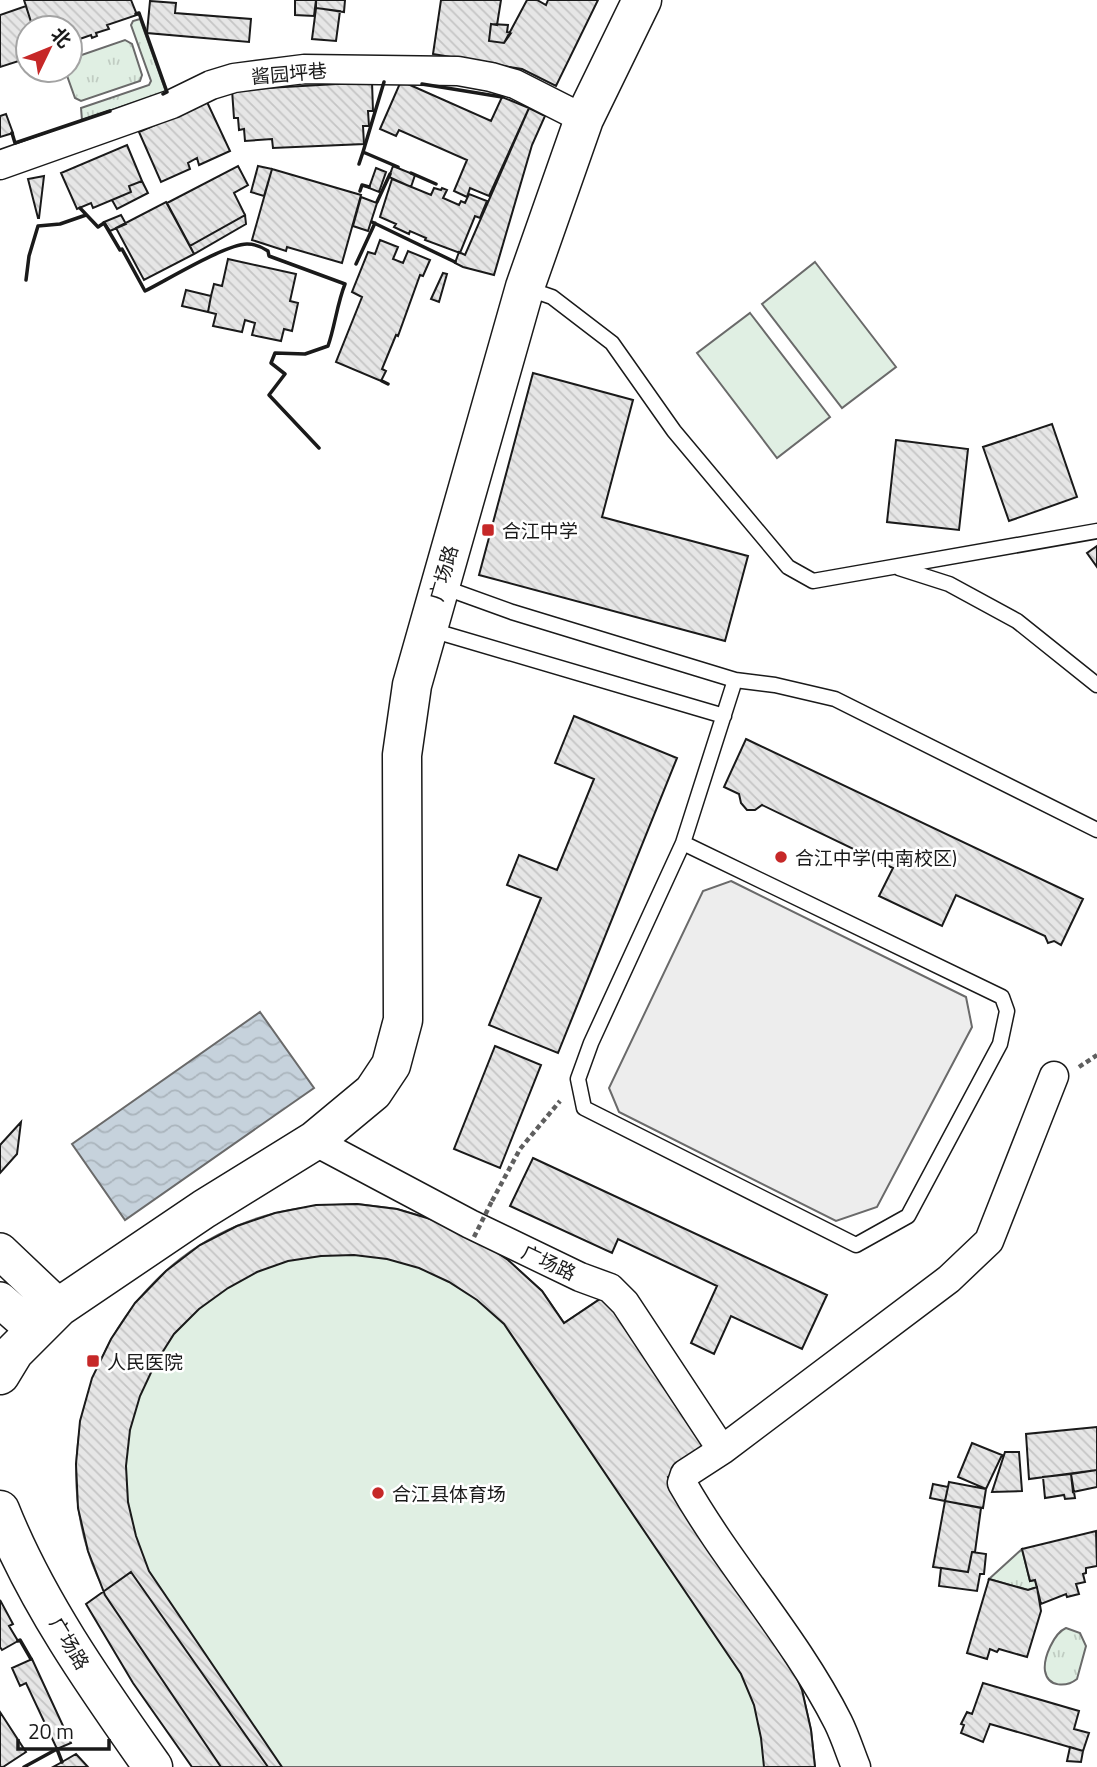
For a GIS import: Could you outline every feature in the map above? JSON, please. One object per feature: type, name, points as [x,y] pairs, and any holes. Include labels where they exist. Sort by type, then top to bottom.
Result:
[{"type":"main road","name":"广场路","points":[[0,1375],[14,1352],[47,1319],[204,1209],[314,1141],[373,1091],[391,1065],[403,1020],[401,755],[412,685],[426,628],[525,288],[584,119],[642,0]]},
{"type":"main road","name":"广场路","points":[[0,1510],[16,1548],[65,1637],[153,1767]]},
{"type":"street","name":"酱园坪巷","points":[[0,165],[172,104],[211,85],[234,78],[304,69],[458,71],[516,85],[584,119]]},
{"type":"street","points":[[856,1767],[839,1723],[785,1635],[701,1517],[682,1483],[685,1474],[722,1450],[949,1279],[989,1241],[1054,1076]]},
{"type":"street","name":"广场路","points":[[314,1141],[482,1230],[580,1277],[610,1288],[625,1303],[722,1450]]},
{"type":"street","points":[[0,1251],[47,1319]]},
{"type":"street","points":[[0,1300],[47,1319]]},
{"type":"lane","points":[[525,288],[552,297],[612,343],[674,431],[788,568],[813,581],[1097,531]]},
{"type":"lane","points":[[895,566],[949,584],[1017,621],[1097,685]]},
{"type":"lane","points":[[439,586],[512,612],[735,680],[775,685],[835,699],[1097,830]]},
{"type":"lane","points":[[426,628],[724,716]]},
{"type":"lane","points":[[683,843],[1002,997],[1007,1011],[1000,1045],[908,1216],[856,1245],[584,1108],[578,1079],[596,1031],[683,843],[735,680]]},
{"type":"path","points":[[474,1237],[520,1149],[578,1079]]},
{"type":"green space","points":[[140,19],[166,92],[82,120],[81,108],[149,85],[151,81],[131,25],[133,21]]},
{"type":"green space","points":[[125,40],[132,44],[142,75],[140,81],[81,101],[75,98],[70,84],[84,84],[84,54]]},
{"type":"green space","points":[[815,262],[896,367],[842,408],[762,304]]},
{"type":"green space","points":[[750,313],[830,417],[777,458],[697,353]]},
{"type":"green space","name":"合江县体育场","points":[[357,1204],[397,1209],[437,1221],[508,1260],[542,1291],[564,1323],[609,1293],[713,1448],[669,1478],[785,1650],[802,1690],[811,1730],[815,1767],[221,1767],[121,1619],[93,1566],[78,1502],[77,1454],[85,1406],[101,1360],[125,1318],[156,1281],[193,1250],[237,1226],[266,1216],[311,1207]]},
{"type":"green space","points":[[1022,1549],[1030,1581],[1035,1580],[1037,1587],[1028,1590],[989,1579]]},
{"type":"green space","points":[[1066,1628],[1080,1633],[1086,1646],[1077,1679],[1068,1684],[1058,1684],[1047,1677],[1045,1666],[1054,1640]]},
{"type":"shaded area","points":[[731,881],[966,997],[972,1027],[877,1207],[836,1221],[619,1112],[609,1088],[703,891]]},
{"type":"water","points":[[260,1012],[314,1088],[125,1220],[72,1144]]},
{"type":"building","points":[[24,0],[131,0],[137,15],[107,25],[109,29],[96,33],[97,36],[92,38],[91,35],[84,37],[84,14],[28,14]]},
{"type":"building","points":[[295,0],[316,0],[314,16],[295,15]]},
{"type":"building","points":[[316,0],[345,0],[344,12],[316,8]]},
{"type":"building","points":[[441,0],[501,0],[497,25],[491,24],[489,41],[504,43],[527,0],[537,0],[546,5],[548,0],[598,0],[556,86],[522,69],[433,54]]},
{"type":"building","points":[[150,1],[176,3],[175,13],[251,19],[249,42],[147,33]]},
{"type":"building","points":[[26,6],[29,14],[14,14],[14,62],[0,67],[0,15]]},
{"type":"building","points":[[316,8],[340,11],[336,41],[312,39]]},
{"type":"building","points":[[491,24],[508,25],[507,32],[511,33],[504,43],[489,41]]},
{"type":"building","points":[[401,81],[491,121],[502,97],[529,108],[489,196],[470,188],[467,197],[454,191],[467,160],[399,130],[396,136],[380,129]]},
{"type":"building","points":[[372,82],[373,111],[368,111],[369,126],[363,126],[364,144],[273,148],[272,139],[245,141],[244,129],[239,130],[238,118],[234,118],[232,90]]},
{"type":"building","points":[[207,102],[230,151],[199,165],[197,158],[188,163],[190,169],[161,182],[139,132]]},
{"type":"building","points":[[529,108],[545,116],[532,145],[494,275],[463,267],[455,263],[459,252],[465,255]]},
{"type":"building","points":[[6,114],[13,133],[0,137],[0,116]]},
{"type":"building","points":[[127,145],[142,181],[129,186],[131,192],[93,208],[91,203],[77,209],[61,173]]},
{"type":"building","points":[[238,166],[248,185],[234,193],[245,215],[190,246],[167,203]]},
{"type":"building","points":[[258,166],[272,169],[264,196],[251,192]]},
{"type":"building","points":[[393,166],[415,175],[411,187],[389,177]]},
{"type":"building","points":[[376,168],[386,172],[379,192],[369,188]]},
{"type":"building","points":[[272,169],[361,195],[342,263],[287,247],[286,251],[252,240]]},
{"type":"building","points":[[44,176],[39,218],[38,218],[28,179]]},
{"type":"building","points":[[392,179],[431,195],[434,188],[442,188],[447,190],[443,198],[459,205],[461,201],[465,203],[469,194],[487,201],[480,218],[475,216],[460,253],[425,240],[426,238],[410,231],[409,234],[380,217]]},
{"type":"building","points":[[142,181],[148,193],[117,209],[112,200],[131,192],[129,186]]},
{"type":"building","points":[[361,197],[377,203],[368,231],[353,226]]},
{"type":"building","points":[[166,202],[194,254],[144,280],[116,228]]},
{"type":"building","points":[[121,215],[126,224],[110,231],[104,222]]},
{"type":"building","points":[[245,215],[246,224],[194,254],[190,246]]},
{"type":"building","points":[[380,240],[398,247],[393,259],[403,263],[408,251],[430,260],[423,276],[420,275],[398,336],[396,335],[382,369],[386,371],[381,381],[336,362],[362,297],[352,292],[368,252],[375,254]]},
{"type":"building","points":[[228,259],[296,274],[290,301],[298,303],[292,331],[284,329],[281,341],[252,335],[255,323],[245,320],[242,332],[213,326],[216,314],[208,312],[211,296],[214,284],[222,286]]},
{"type":"building","points":[[443,273],[447,274],[439,302],[431,299]]},
{"type":"building","points":[[186,290],[211,296],[208,312],[182,306]]},
{"type":"building","points":[[533,373],[633,400],[602,517],[748,556],[725,641],[479,575]]},
{"type":"building","points":[[1052,424],[1077,497],[1009,521],[983,447]]},
{"type":"building","points":[[896,440],[968,449],[959,530],[887,522]]},
{"type":"building","points":[[1097,546],[1097,567],[1087,553]]},
{"type":"building","points":[[574,716],[677,758],[558,1053],[489,1025],[541,898],[507,885],[519,855],[557,870],[594,779],[555,763]]},
{"type":"building","points":[[746,739],[1083,899],[1061,945],[1054,941],[1048,943],[1045,936],[956,895],[942,926],[879,896],[893,868],[762,805],[755,810],[747,810],[741,803],[739,794],[724,787]]},
{"type":"building","points":[[495,1046],[541,1065],[500,1168],[454,1149]]},
{"type":"building","points":[[21,1122],[17,1154],[0,1173],[0,1145]]},
{"type":"building","points":[[533,1158],[827,1295],[802,1349],[731,1316],[714,1354],[691,1343],[717,1286],[618,1239],[612,1253],[510,1206]]},
{"type":"building","points":[[357,1204],[397,1209],[437,1221],[474,1237],[508,1260],[542,1291],[564,1323],[609,1293],[713,1448],[668,1477],[785,1650],[802,1690],[811,1730],[815,1767],[764,1767],[754,1705],[741,1674],[504,1324],[477,1300],[449,1282],[419,1268],[387,1259],[354,1255],[288,1261],[257,1272],[228,1288],[199,1309],[174,1334],[155,1364],[140,1396],[130,1430],[126,1466],[128,1502],[136,1536],[149,1571],[282,1767],[221,1767],[105,1595],[88,1551],[78,1508],[76,1464],[80,1421],[92,1378],[111,1339],[135,1303],[166,1271],[200,1245],[237,1226],[275,1213],[316,1205]]},
{"type":"building","points":[[1097,1427],[1097,1470],[1029,1479],[1026,1434]]},
{"type":"building","points":[[972,1443],[1002,1455],[986,1489],[958,1477]]},
{"type":"building","points":[[1005,1452],[1019,1452],[1022,1491],[992,1492]]},
{"type":"building","points":[[1097,1470],[1097,1487],[1073,1492],[1071,1474]]},
{"type":"building","points":[[1071,1474],[1075,1498],[1065,1499],[1064,1495],[1045,1498],[1043,1477]]},
{"type":"building","points":[[949,1482],[986,1489],[983,1508],[945,1501]]},
{"type":"building","points":[[933,1484],[948,1487],[945,1501],[930,1498]]},
{"type":"building","points":[[945,1501],[981,1508],[975,1552],[972,1552],[968,1572],[933,1567]]},
{"type":"building","points":[[1096,1531],[1097,1566],[1086,1568],[1086,1573],[1083,1574],[1085,1582],[1076,1584],[1079,1594],[1067,1597],[1066,1594],[1041,1604],[1035,1580],[1030,1581],[1022,1549]]},
{"type":"building","points":[[972,1552],[986,1554],[984,1574],[980,1574],[977,1591],[939,1586],[941,1568],[968,1572]]},
{"type":"building","points":[[131,1572],[268,1767],[192,1767],[133,1683],[86,1604]]},
{"type":"building","points":[[989,1579],[1028,1590],[1037,1587],[1041,1611],[1027,1657],[999,1649],[997,1652],[990,1649],[987,1659],[967,1653]]},
{"type":"building","points":[[0,1600],[13,1624],[9,1626],[18,1641],[2,1650],[0,1647]]},
{"type":"building","points":[[32,1659],[71,1743],[57,1749],[26,1683],[20,1686],[12,1668]]},
{"type":"building","points":[[983,1683],[1079,1711],[1074,1729],[1089,1733],[1083,1751],[990,1724],[983,1742],[961,1733],[964,1725],[961,1724],[967,1712],[972,1714]]},
{"type":"building","points":[[0,1712],[26,1752],[3,1767],[0,1767]]},
{"type":"building","points":[[1070,1747],[1083,1751],[1081,1762],[1067,1761]]},
{"type":"building","points":[[76,1754],[88,1767],[53,1767],[62,1762]]},
{"type":"wall","points":[[136,14],[139,13],[167,92],[163,94]]},
{"type":"wall","points":[[384,82],[363,152],[398,167]]},
{"type":"wall","points":[[422,84],[502,97]]},
{"type":"wall","points":[[12,133],[15,143],[110,111]]},
{"type":"wall","points":[[359,164],[363,152]]},
{"type":"wall","points":[[411,173],[436,184]]},
{"type":"wall","points":[[377,202],[390,174]]},
{"type":"wall","points":[[360,191],[362,185],[369,187]]},
{"type":"wall","points":[[80,208],[98,227],[104,223],[145,291],[211,256],[247,244],[263,248],[268,251],[269,256],[345,284],[328,346],[305,354],[275,353],[271,363],[285,374],[269,395],[319,448]]},
{"type":"wall","points":[[26,280],[29,256],[38,226],[60,224],[86,215]]},
{"type":"wall","points":[[372,222],[455,262]]},
{"type":"wall","points":[[356,264],[375,223]]},
{"type":"wall","points":[[382,381],[388,384]]},
{"type":"wall","points":[[18,1641],[20,1640],[31,1659]]},
{"type":"wall","points":[[24,1767],[57,1749],[62,1762]]},
{"type":"place","name":"合江中学","points":[[488,530]]},
{"type":"place","name":"合江中学(中南校区)","points":[[781,857]]},
{"type":"place","name":"人民医院","points":[[93,1361]]},
{"type":"place","name":"合江县体育场","points":[[378,1493]]}]
